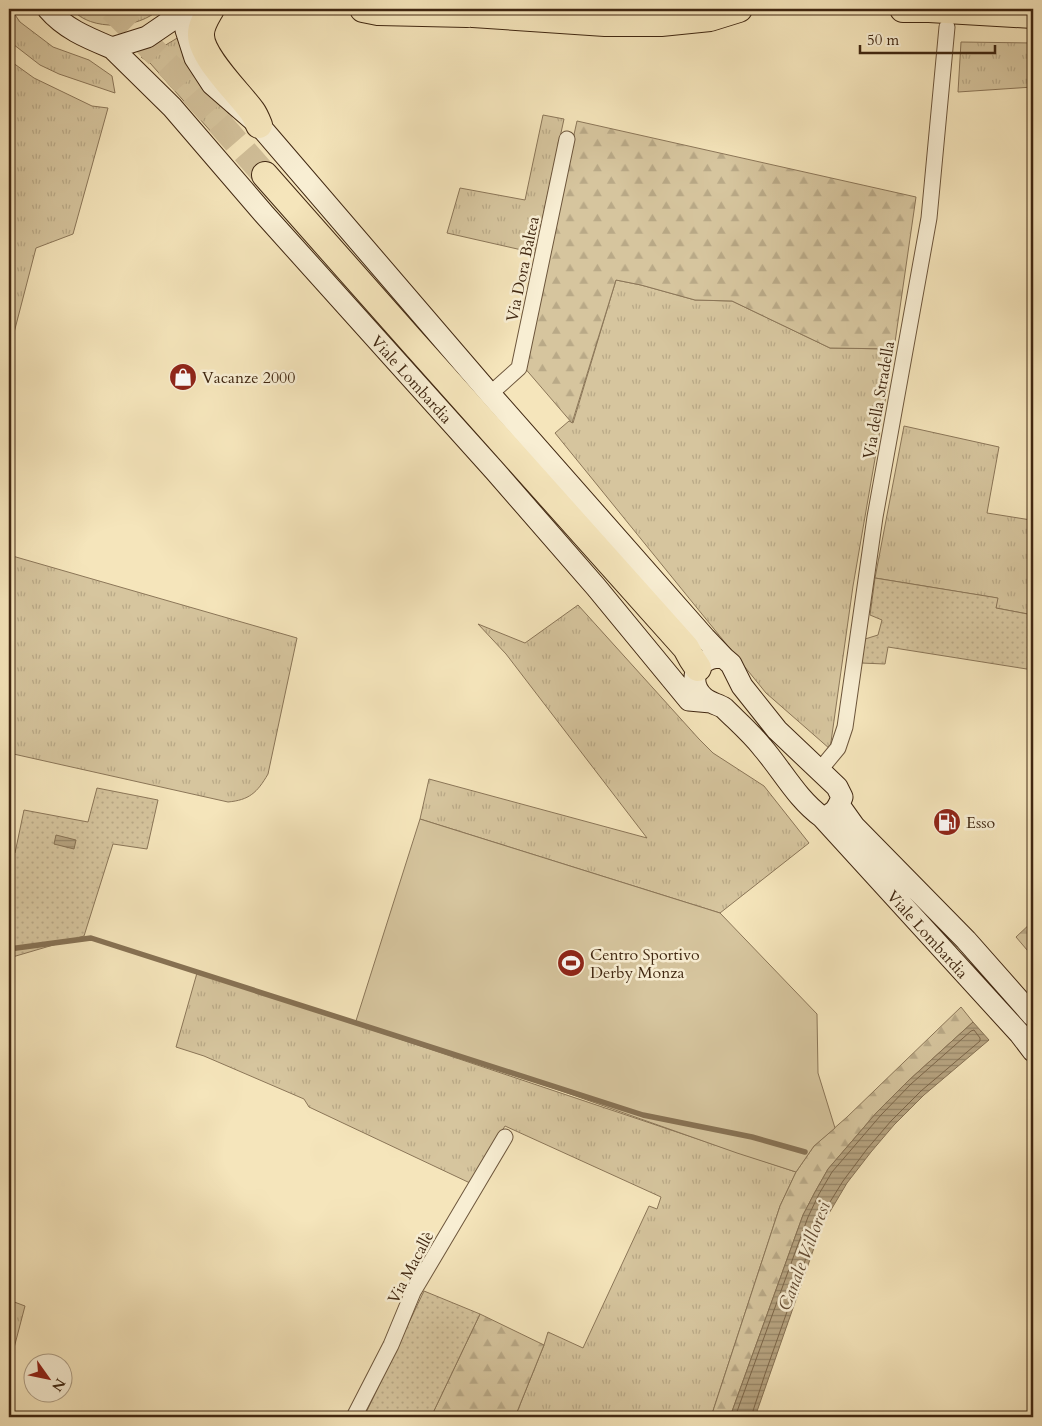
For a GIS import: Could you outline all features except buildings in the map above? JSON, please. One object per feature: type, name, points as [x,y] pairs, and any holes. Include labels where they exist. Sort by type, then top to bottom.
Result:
[{"type":"highway","points":[[195,9],[204,22],[201,34],[202,47],[254,113],[259,125]]},
{"type":"highway","points":[[363,9],[378,12],[427,14],[461,11],[605,23],[661,23],[710,18],[739,9]]},
{"type":"highway","points":[[903,9],[1033,15]]},
{"type":"highway","points":[[265,175],[686,648],[698,668]]},
{"type":"main road","points":[[48,9],[55,18],[81,35],[112,48],[147,37],[195,9]]},
{"type":"main road","name":"Viale Lombardia","points":[[112,48],[172,107],[264,214],[495,471],[596,587],[689,700],[711,702]]},
{"type":"main road","name":"Viale Lombardia","points":[[259,125],[490,394],[705,638],[731,664],[742,686],[777,730],[819,772],[837,787],[842,797],[839,804],[854,826],[966,940],[1033,1016]]},
{"type":"main road","points":[[698,668],[709,658],[724,658]]},
{"type":"main road","name":"Viale Lombardia","points":[[698,668],[695,675],[695,684],[699,692],[706,700],[724,708],[762,746],[804,801],[822,817],[1020,1034],[1033,1051]]},
{"type":"main road","points":[[822,817],[832,814],[839,804]]},
{"type":"street","name":"Via della Stradella","points":[[819,772],[838,748],[845,727],[875,517],[929,218],[947,27]]},
{"type":"street","name":"Via Dora Baltea","points":[[490,394],[519,368],[568,139]]},
{"type":"street","name":"Via Macallè","points":[[354,1417],[392,1345],[413,1292],[505,1137]]},
{"type":"green space","points":[[9,9],[11,9],[20,22],[53,47],[89,60],[112,76],[115,93],[59,74],[40,65],[9,41]]},
{"type":"green space","points":[[72,9],[159,9],[151,16],[140,21],[115,25],[91,22]]},
{"type":"green space","points":[[179,37],[184,57],[232,118],[214,135],[150,63],[141,57]]},
{"type":"green space","points":[[961,42],[1033,43],[1033,87],[958,92]]},
{"type":"green space","points":[[9,60],[34,78],[92,106],[108,108],[73,234],[36,248],[9,352]]},
{"type":"green space","points":[[543,115],[564,119],[535,253],[447,233],[460,188],[525,200]]},
{"type":"green space","points":[[577,121],[916,197],[894,349],[830,348],[732,301],[695,300],[616,280],[572,423],[523,366]]},
{"type":"green space","points":[[616,280],[695,300],[732,301],[830,348],[894,349],[853,586],[830,749],[766,693],[555,433],[569,421],[573,423]]},
{"type":"green space","points":[[904,426],[999,447],[987,513],[1031,520],[1033,509],[1033,615],[996,608],[997,598],[875,578]]},
{"type":"green space","points":[[9,555],[297,638],[268,774],[256,791],[242,799],[228,802],[9,753]]},
{"type":"green space","points":[[875,578],[998,598],[996,608],[1033,615],[1033,670],[888,647],[885,664],[861,663],[865,639],[878,635],[882,620],[870,615]]},
{"type":"green space","points":[[578,605],[713,753],[764,786],[809,843],[720,913],[420,819],[429,779],[647,838],[506,654],[478,624],[525,643]]},
{"type":"green space","points":[[97,788],[158,800],[147,849],[113,844],[84,936],[9,958],[9,853],[15,853],[24,810],[88,822]]},
{"type":"green space","name":"Centro Sportivo Derby Monza","points":[[420,819],[720,913],[817,1014],[818,1073],[835,1128],[814,1146],[796,1172],[522,1077],[355,1024]]},
{"type":"green space","points":[[1033,921],[1033,957],[1016,937]]},
{"type":"green space","points":[[197,973],[796,1172],[780,1206],[711,1417],[515,1417],[548,1332],[583,1348],[649,1206],[657,1209],[661,1197],[505,1126],[470,1183],[309,1107],[304,1099],[204,1056],[176,1047]]},
{"type":"green space","points":[[961,1007],[973,1022],[877,1112],[828,1169],[803,1215],[730,1417],[711,1417],[780,1206],[796,1172],[814,1146],[847,1117]]},
{"type":"green space","points":[[424,1291],[480,1314],[431,1417],[364,1417]]},
{"type":"green space","points":[[9,1300],[25,1306],[9,1367]]},
{"type":"green space","points":[[480,1314],[544,1345],[515,1417],[431,1417]]},
{"type":"water","points":[[56,835],[76,840],[74,849],[54,844]]},
{"type":"water","name":"Canale Villoresi","points":[[973,1022],[989,1040],[924,1095],[894,1125],[847,1183],[822,1225],[755,1417],[730,1417],[803,1215],[828,1169],[877,1112]]},
{"type":"waterway","points":[[9,949],[91,938],[643,1115],[752,1137],[805,1152]]},
{"type":"tunnel","points":[[112,9],[174,71],[265,175]]},
{"type":"place","name":"Vacanze 2000","points":[[183,377]]},
{"type":"place","name":"Esso","points":[[947,822]]},
{"type":"place","name":"Centro Sportivo Derby Monza","points":[[571,963]]}]
